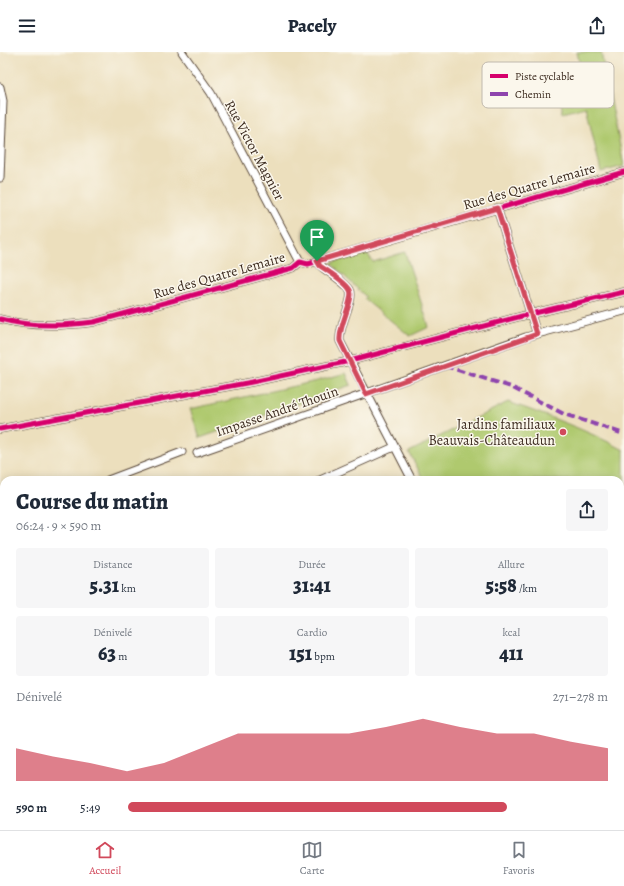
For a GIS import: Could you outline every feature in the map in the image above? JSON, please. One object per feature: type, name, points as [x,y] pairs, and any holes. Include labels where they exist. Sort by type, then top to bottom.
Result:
[{"type":"street","name":"Rue Victor Magnier","points":[[182,52],[211,93],[300,262]]},
{"type":"street","points":[[0,87],[3,101],[0,178]]},
{"type":"street","name":"Rue des Quatre Lemaire","points":[[0,319],[37,324],[70,325],[94,322],[293,268],[300,262],[308,264],[624,172]]},
{"type":"street","points":[[497,208],[537,334]]},
{"type":"street","points":[[317,261],[320,266],[350,289],[352,297],[339,332],[340,341],[366,394],[410,476]]},
{"type":"street","points":[[0,429],[252,382],[350,361],[530,314],[624,292]]},
{"type":"street","name":"Impasse André Thouin","points":[[197,453],[537,334],[624,311]]},
{"type":"street","points":[[329,476],[394,447]]},
{"type":"street","points":[[119,476],[182,452]]},
{"type":"green space","points":[[577,52],[601,52],[603,62],[579,62]]},
{"type":"green space","points":[[562,108],[582,108],[563,113]]},
{"type":"green space","points":[[586,108],[612,108],[624,166],[601,172]]},
{"type":"green space","points":[[405,252],[429,327],[410,336],[364,299],[366,297],[331,263],[367,253],[373,262]]},
{"type":"green space","points":[[346,373],[351,385],[200,438],[190,409],[317,381]]},
{"type":"green space","points":[[508,402],[582,430],[624,450],[624,476],[422,476],[409,452]]},
{"type":"marked path","points":[[445,366],[511,387],[564,414],[624,434]]},
{"type":"cycle path","points":[[0,319],[35,325],[94,322],[293,268],[300,262],[308,264],[624,172]]},
{"type":"cycle path","points":[[0,429],[252,382],[350,361],[522,316],[624,292]]},
{"type":"place","name":"Jardins familiaux Beauvais-Châteaudun","points":[[563,432]]},
{"type":"route","points":[[497,208],[537,334],[366,394],[340,341],[339,332],[352,297],[350,289],[320,266],[317,261],[497,208]]}]
